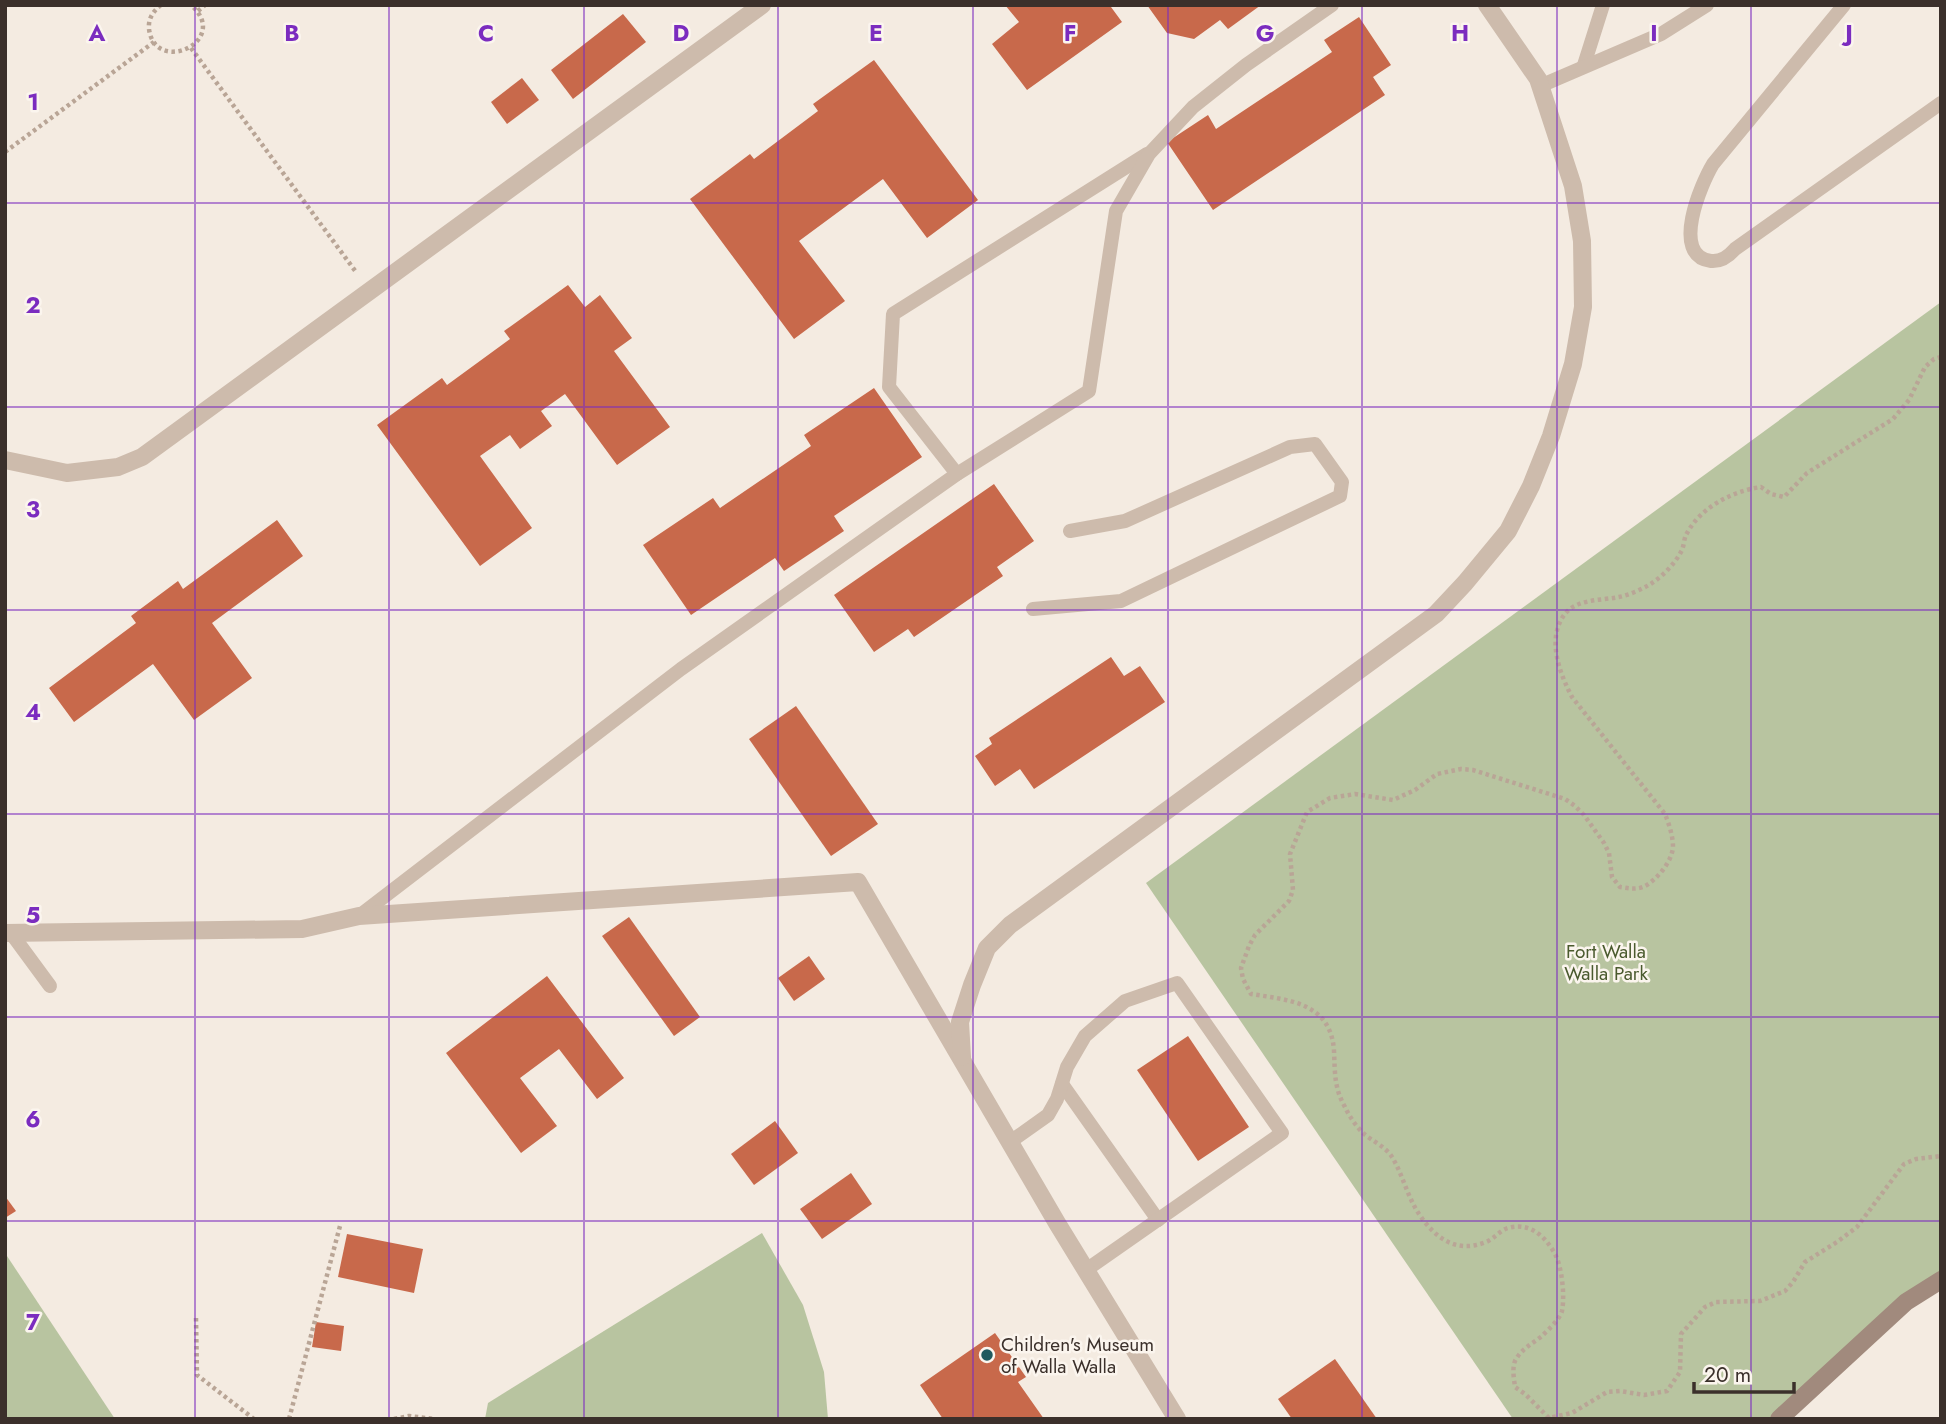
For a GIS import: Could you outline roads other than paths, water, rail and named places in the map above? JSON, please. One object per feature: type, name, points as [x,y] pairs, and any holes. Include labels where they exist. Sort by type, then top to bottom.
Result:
[{"type":"main road","points":[[1779,1419],[1906,1302],[1940,1283]]},
{"type":"street","points":[[5,460],[66,473],[118,467],[142,457],[762,5]]},
{"type":"street","points":[[962,1060],[960,1022],[987,948],[1010,925],[1436,614],[1508,531],[1531,486],[1551,436],[1573,364],[1583,307],[1581,241],[1573,186],[1540,86],[1487,5]]},
{"type":"street","points":[[8,933],[302,929],[359,916],[858,882],[1086,1270],[1177,1419]]},
{"type":"lane","points":[[359,916],[681,669],[957,474],[1089,391],[1116,211],[1149,153],[1192,107],[1246,65],[1332,5]]},
{"type":"lane","points":[[1584,65],[1602,5]]},
{"type":"lane","points":[[1540,86],[1661,34],[1707,5]]},
{"type":"lane","points":[[1844,5],[1713,164],[1703,180],[1689,236],[1696,254],[1706,260],[1717,261],[1727,257],[1941,103]]},
{"type":"lane","points":[[957,474],[889,387],[894,314],[1149,153]]},
{"type":"lane","points":[[1033,609],[1121,601],[1340,496],[1342,482],[1315,444],[1290,447],[1125,521],[1070,531]]},
{"type":"lane","points":[[8,933],[50,986]]},
{"type":"lane","points":[[1010,1142],[1048,1115],[1067,1067],[1086,1036],[1125,1001],[1177,984],[1282,1133],[1086,1270]]},
{"type":"lane","points":[[1062,1084],[1158,1220]]},
{"type":"place","name":"Children's Museum of Walla Walla","points":[[987,1355]]},
{"type":"park label","name":"Fort Walla Walla Park","points":[[1606,962]]}]
